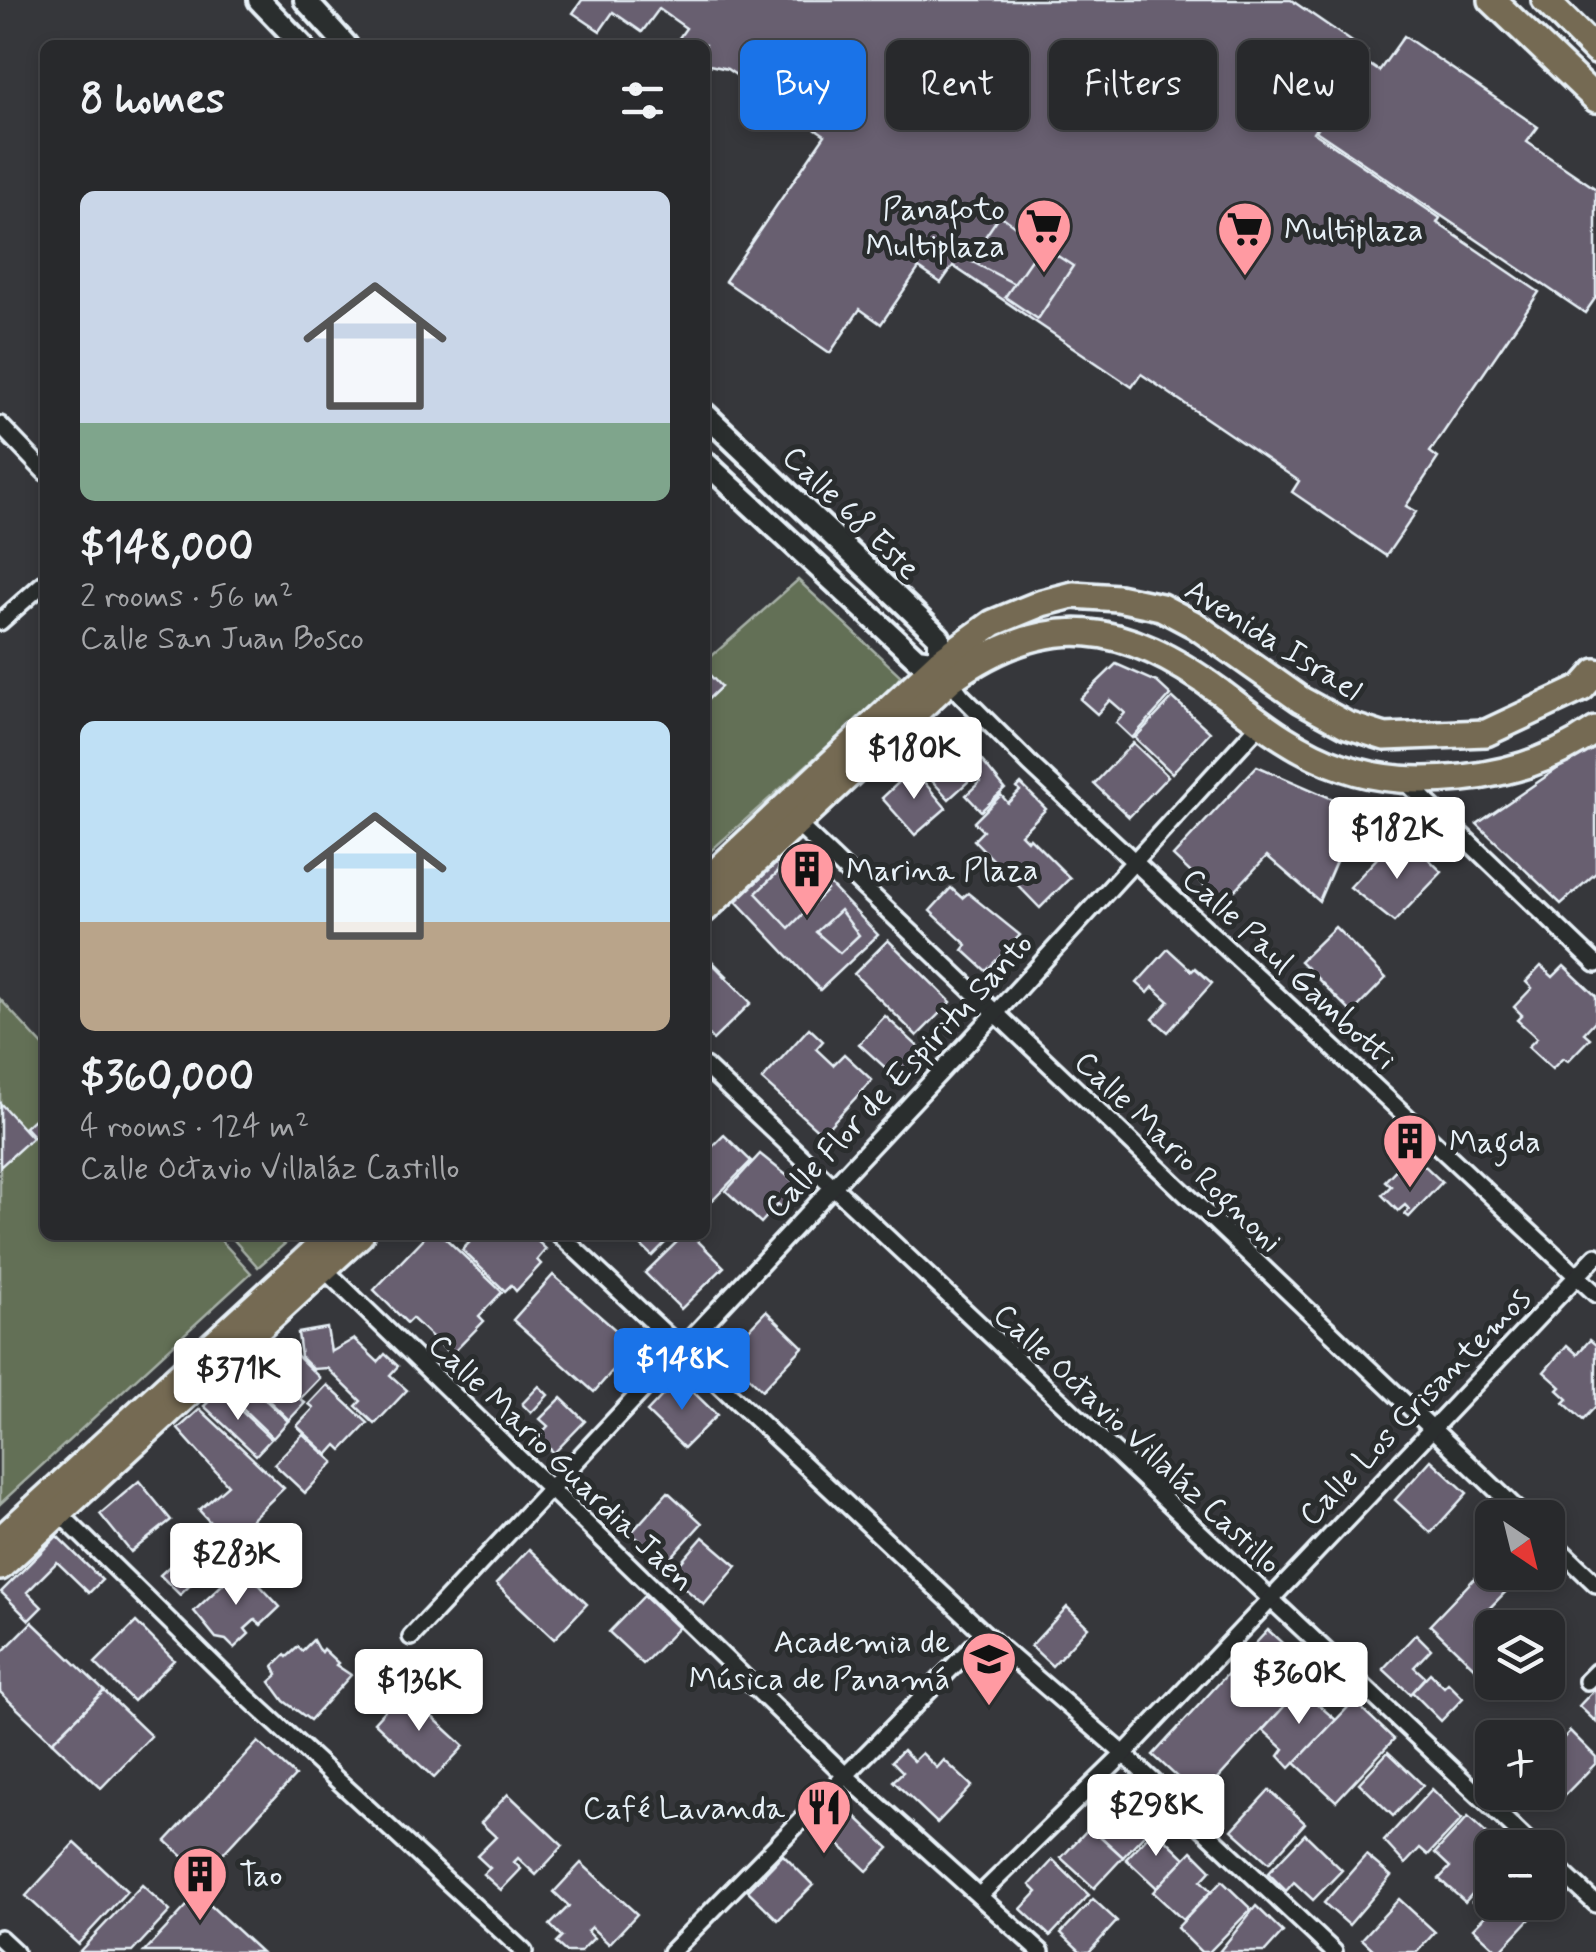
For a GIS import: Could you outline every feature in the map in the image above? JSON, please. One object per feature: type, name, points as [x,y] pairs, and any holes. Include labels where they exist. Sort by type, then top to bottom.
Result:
[{"type":"main road","points":[[1492,0],[1596,99]]},
{"type":"main road","points":[[1544,0],[1596,51]]},
{"type":"main road","name":"Avenida Israel","points":[[710,904],[796,824],[993,623],[1042,603],[1073,595],[1118,598],[1162,607],[1195,625],[1301,700],[1347,725],[1385,737],[1486,734],[1582,688],[1596,672]]},
{"type":"main road","name":"Avenida Israel","points":[[710,878],[945,671],[1025,638],[1092,633],[1136,642],[1176,662],[1260,724],[1304,750],[1342,768],[1405,781],[1501,774],[1574,746],[1596,730]]},
{"type":"main road","points":[[316,1262],[329,1240]]},
{"type":"main road","points":[[0,1568],[52,1506],[316,1262],[352,1240]]},
{"type":"main road","points":[[0,1540],[52,1506]]},
{"type":"street","points":[[258,0],[297,40]]},
{"type":"street","points":[[305,0],[341,40]]},
{"type":"street","name":"Calle 68 Este","points":[[710,419],[939,637],[945,671]]},
{"type":"street","points":[[0,425],[40,467]]},
{"type":"street","points":[[710,467],[917,659],[945,671]]},
{"type":"street","points":[[0,622],[40,586]]},
{"type":"street","name":"Calle Paul Gambotti","points":[[945,671],[961,694],[1030,764],[1596,1294]]},
{"type":"street","name":"Calle Flor de Espiritu Santo","points":[[410,1638],[995,1014],[1260,724]]},
{"type":"street","points":[[1405,781],[1596,964]]},
{"type":"street","name":"Calle Mario Rognoni","points":[[796,824],[1507,1500]]},
{"type":"street","name":"Calle Octavio Villaláz Castillo","points":[[710,1071],[1516,1830]]},
{"type":"street","points":[[565,1240],[984,1634],[1124,1754],[1334,1952]]},
{"type":"street","name":"Calle Los Crisantemos","points":[[980,1895],[1124,1754],[1596,1256]]},
{"type":"street","name":"Calle Mario Guardia Jaen","points":[[316,1262],[846,1776],[1041,1952]]},
{"type":"street","points":[[52,1506],[245,1695],[524,1952]]},
{"type":"street","points":[[1565,1554],[1596,1584]]},
{"type":"street","points":[[672,1952],[984,1634]]},
{"type":"street","points":[[1565,1875],[1596,1904]]},
{"type":"street","points":[[0,1938],[15,1952]]},
{"type":"green space","points":[[798,580],[901,676],[886,694],[710,852],[710,697],[721,687],[710,675],[710,658]]},
{"type":"green space","points":[[0,999],[40,1043],[40,1240],[221,1240],[251,1273],[0,1504]]},
{"type":"green space","points":[[234,1240],[289,1240],[258,1267]]},
{"type":"building","name":"Multiplaza","points":[[582,0],[1291,0],[1349,40],[1237,40],[1237,130],[1314,130],[1440,218],[1437,223],[1539,292],[1430,452],[1438,458],[1406,506],[1416,512],[1386,556],[1292,492],[1299,481],[1141,374],[1132,387],[953,266],[941,283],[919,268],[881,324],[860,309],[830,353],[725,281],[825,135],[818,130],[866,130],[866,40],[740,40],[740,78],[727,69],[710,65],[710,40],[678,40],[686,28],[659,9],[642,32],[613,12],[600,31],[573,13]]},
{"type":"building","points":[[1404,36],[1538,127],[1527,142],[1596,189],[1596,297],[1585,313],[1316,131],[1369,130],[1369,64],[1379,71]]},
{"type":"building","points":[[1000,215],[1041,245],[1015,284],[969,260]]},
{"type":"building","name":"Panafoto Multiplaza","points":[[1041,245],[1073,266],[1038,319],[1005,297]]},
{"type":"building","points":[[1116,664],[1157,682],[1171,695],[1132,738],[1116,723],[1125,713],[1110,700],[1097,714],[1080,699]]},
{"type":"building","points":[[710,675],[721,687],[710,697]]},
{"type":"building","points":[[1173,698],[1210,732],[1172,773],[1135,738]]},
{"type":"building","points":[[946,724],[954,727],[977,752],[959,768],[970,780],[949,799],[921,769],[924,766],[917,758],[934,744],[931,735]]},
{"type":"building","points":[[1596,742],[1596,873],[1561,904],[1477,824]]},
{"type":"building","points":[[1133,743],[1168,776],[1129,817],[1094,784]]},
{"type":"building","points":[[978,756],[1005,789],[981,811],[966,795],[980,782],[967,767]]},
{"type":"building","points":[[1257,766],[1358,810],[1319,901],[1267,856],[1223,903],[1173,856]]},
{"type":"building","points":[[913,769],[946,808],[915,835],[882,798]]},
{"type":"building","points":[[1021,784],[1046,809],[1021,834],[1028,841],[1030,838],[1070,878],[1040,908],[974,840],[983,831],[974,822],[1001,795],[1008,803],[1020,791],[1017,788]]},
{"type":"building","points":[[1415,846],[1442,872],[1394,922],[1350,887],[1382,853],[1396,865],[1404,853],[1402,849]]},
{"type":"building","name":"Marina Plaza","points":[[794,847],[878,935],[820,990],[736,901]]},
{"type":"building","points":[[790,858],[808,865],[811,875],[827,890],[789,928],[756,893]]},
{"type":"building","points":[[951,888],[962,898],[968,893],[1020,935],[986,971],[963,950],[967,945],[930,911]]},
{"type":"building","points":[[840,910],[859,935],[840,953],[816,932]]},
{"type":"building","points":[[1335,927],[1386,978],[1352,1013],[1300,961]]},
{"type":"building","points":[[888,940],[951,1002],[917,1036],[854,974]]},
{"type":"building","points":[[1168,949],[1212,983],[1168,1032],[1153,1019],[1169,1001],[1153,987],[1148,993],[1137,983]]},
{"type":"building","points":[[710,959],[727,976],[714,988],[710,984]]},
{"type":"building","points":[[710,961],[751,1003],[713,1040],[710,1037]]},
{"type":"building","points":[[1541,966],[1553,977],[1564,966],[1596,996],[1596,1020],[1584,1033],[1590,1038],[1568,1061],[1563,1058],[1552,1069],[1528,1047],[1537,1038],[1517,1020],[1522,1015],[1514,1007],[1532,988],[1526,982]]},
{"type":"building","points":[[885,1016],[924,1052],[907,1070],[898,1062],[889,1071],[859,1044]]},
{"type":"building","points":[[809,1028],[823,1041],[816,1049],[833,1065],[844,1054],[872,1080],[822,1134],[762,1080]]},
{"type":"building","points":[[0,1103],[32,1138],[0,1167]]},
{"type":"building","points":[[40,1114],[40,1144],[25,1127]]},
{"type":"building","points":[[724,1135],[751,1161],[710,1203],[710,1149]]},
{"type":"building","points":[[760,1154],[801,1187],[761,1223],[726,1191]]},
{"type":"building","name":"Magda","points":[[1408,1157],[1419,1167],[1422,1163],[1442,1182],[1409,1217],[1405,1205],[1398,1211],[1382,1195],[1391,1186],[1385,1181]]},
{"type":"building","points":[[422,1240],[447,1240],[502,1292],[479,1316],[484,1321],[451,1355],[412,1318],[407,1323],[374,1290]]},
{"type":"building","points":[[466,1240],[536,1240],[546,1249],[537,1260],[541,1264],[516,1291],[511,1285],[505,1291],[462,1250],[469,1243]]},
{"type":"building","points":[[635,1240],[668,1240],[652,1256]]},
{"type":"building","points":[[679,1240],[697,1240],[724,1267],[681,1309],[645,1273]]},
{"type":"building","points":[[553,1275],[634,1346],[594,1392],[513,1320]]},
{"type":"building","points":[[766,1311],[803,1347],[762,1390],[725,1354]]},
{"type":"building","points":[[327,1328],[331,1352],[354,1339],[378,1362],[385,1354],[398,1366],[390,1375],[407,1390],[375,1424],[356,1406],[361,1401],[327,1368],[313,1369],[301,1357],[298,1333]]},
{"type":"building","points":[[281,1340],[320,1378],[300,1399],[305,1403],[289,1420],[245,1378]]},
{"type":"building","points":[[1590,1340],[1596,1345],[1596,1406],[1583,1420],[1564,1403],[1568,1399],[1558,1390],[1561,1387],[1544,1372],[1567,1345],[1577,1354]]},
{"type":"building","points":[[237,1373],[288,1421],[273,1438],[222,1389]]},
{"type":"building","points":[[679,1378],[717,1415],[684,1448],[647,1412]]},
{"type":"building","points":[[327,1385],[368,1423],[342,1450],[337,1445],[328,1455],[297,1426],[314,1408],[309,1404]]},
{"type":"building","points":[[539,1386],[548,1395],[531,1413],[522,1404]]},
{"type":"building","points":[[220,1391],[271,1439],[256,1455],[204,1406]]},
{"type":"building","points":[[561,1398],[585,1421],[554,1453],[538,1437],[548,1426],[540,1419]]},
{"type":"building","points":[[200,1409],[284,1488],[228,1542],[199,1510],[228,1485],[178,1429]]},
{"type":"building","points":[[303,1434],[334,1462],[305,1493],[274,1464]]},
{"type":"building","points":[[1431,1460],[1467,1493],[1431,1533],[1395,1500]]},
{"type":"building","points":[[139,1481],[171,1520],[131,1552],[100,1514]]},
{"type":"building","points":[[668,1492],[702,1523],[666,1563],[631,1533]]},
{"type":"building","points":[[57,1536],[102,1580],[89,1593],[57,1562],[27,1592],[42,1607],[29,1620],[1,1592]]},
{"type":"building","points":[[703,1537],[737,1566],[704,1605],[670,1575]]},
{"type":"building","points":[[529,1549],[587,1604],[554,1639],[496,1584]]},
{"type":"building","points":[[186,1551],[205,1571],[180,1595],[160,1575]]},
{"type":"building","points":[[242,1566],[280,1607],[261,1625],[255,1620],[245,1629],[249,1634],[234,1648],[226,1640],[216,1638],[194,1611]]},
{"type":"building","points":[[1475,1578],[1475,1590],[1507,1590],[1488,1610],[1475,1610],[1475,1668],[1430,1625]]},
{"type":"building","points":[[644,1596],[678,1628],[643,1664],[609,1632]]},
{"type":"building","points":[[1067,1607],[1088,1627],[1052,1666],[1031,1646]]},
{"type":"building","points":[[32,1622],[104,1691],[52,1742],[0,1692],[0,1654]]},
{"type":"building","points":[[136,1622],[174,1660],[133,1701],[95,1663]]},
{"type":"building","points":[[1268,1630],[1315,1673],[1200,1798],[1153,1755]]},
{"type":"building","points":[[1416,1634],[1431,1649],[1414,1667],[1425,1677],[1410,1694],[1383,1669]]},
{"type":"building","points":[[313,1640],[321,1652],[323,1649],[351,1675],[310,1720],[284,1701],[270,1682],[278,1675],[274,1666],[285,1655],[298,1647],[302,1651]]},
{"type":"building","points":[[1430,1673],[1463,1698],[1441,1721],[1412,1692]]},
{"type":"building","points":[[1596,1688],[1596,1722],[1579,1706]]},
{"type":"building","points":[[1300,1689],[1336,1720],[1290,1768],[1279,1756],[1284,1749],[1263,1730]]},
{"type":"building","points":[[403,1690],[464,1746],[434,1778],[374,1722]]},
{"type":"building","points":[[104,1691],[151,1736],[101,1788],[52,1742]]},
{"type":"building","points":[[1354,1701],[1394,1739],[1336,1801],[1295,1763]]},
{"type":"building","points":[[1570,1731],[1596,1757],[1596,1763],[1565,1795],[1565,1736]]},
{"type":"building","points":[[258,1742],[295,1776],[203,1875],[166,1841]]},
{"type":"building","points":[[903,1750],[914,1761],[922,1753],[937,1768],[944,1760],[972,1786],[937,1823],[893,1781],[903,1772],[892,1761]]},
{"type":"building","points":[[1388,1752],[1423,1785],[1393,1816],[1359,1783]]},
{"type":"building","points":[[1432,1789],[1462,1819],[1428,1855],[1420,1848],[1405,1864],[1384,1841]]},
{"type":"building","points":[[1269,1790],[1305,1823],[1269,1863],[1232,1830]]},
{"type":"building","points":[[1124,1791],[1156,1822],[1123,1857],[1090,1827]]},
{"type":"building","points":[[508,1794],[563,1846],[536,1875],[518,1858],[514,1862],[521,1869],[501,1890],[483,1874],[490,1868],[477,1856],[496,1837],[481,1823]]},
{"type":"building","points":[[852,1813],[889,1848],[867,1871],[830,1836]]},
{"type":"building","points":[[1468,1817],[1482,1830],[1475,1830],[1475,1891],[1465,1902],[1439,1879],[1450,1867],[1435,1853]]},
{"type":"building","points":[[1090,1827],[1123,1857],[1094,1888],[1061,1858]]},
{"type":"building","points":[[1155,1829],[1185,1858],[1157,1888],[1126,1859]]},
{"type":"building","points":[[1305,1834],[1342,1870],[1313,1900],[1294,1882],[1286,1891],[1268,1873]]},
{"type":"building","points":[[75,1843],[127,1891],[78,1944],[26,1896]]},
{"type":"building","points":[[1192,1851],[1211,1870],[1201,1881],[1211,1891],[1183,1920],[1153,1892]]},
{"type":"building","points":[[783,1855],[813,1885],[778,1920],[748,1891]]},
{"type":"building","points":[[1366,1855],[1391,1876],[1349,1925],[1324,1903]]},
{"type":"building","points":[[1053,1860],[1089,1895],[1050,1936],[1021,1909],[1037,1892],[1030,1885]]},
{"type":"building","points":[[581,1863],[637,1914],[609,1944],[591,1927],[587,1931],[594,1938],[580,1952],[566,1952],[556,1943],[562,1937],[550,1925],[569,1906],[554,1892]]},
{"type":"building","points":[[1222,1881],[1251,1909],[1209,1952],[1201,1952],[1177,1928]]},
{"type":"building","points":[[142,1885],[170,1911],[132,1952],[79,1952]]},
{"type":"building","name":"Tao","points":[[198,1894],[261,1952],[144,1952]]},
{"type":"building","points":[[1093,1899],[1117,1921],[1089,1952],[1081,1952],[1061,1933]]},
{"type":"building","points":[[1399,1899],[1435,1932],[1417,1952],[1376,1952],[1362,1939]]},
{"type":"building","points":[[1256,1906],[1283,1932],[1265,1952],[1219,1952]]},
{"type":"building","points":[[1481,1920],[1529,1920],[1499,1952],[1473,1928]]},
{"type":"place","name":"Panafoto Multiplaza","points":[[1044,275]]},
{"type":"place","name":"Multiplaza","points":[[1245,278]]},
{"type":"place","name":"Marina Plaza","points":[[807,918]]},
{"type":"place","name":"Magda","points":[[1410,1190]]},
{"type":"place","name":"Academia de Música de Panamá","points":[[989,1708]]},
{"type":"place","name":"Café Lavanda","points":[[824,1856]]},
{"type":"place","name":"Tao","points":[[200,1923]]}]
